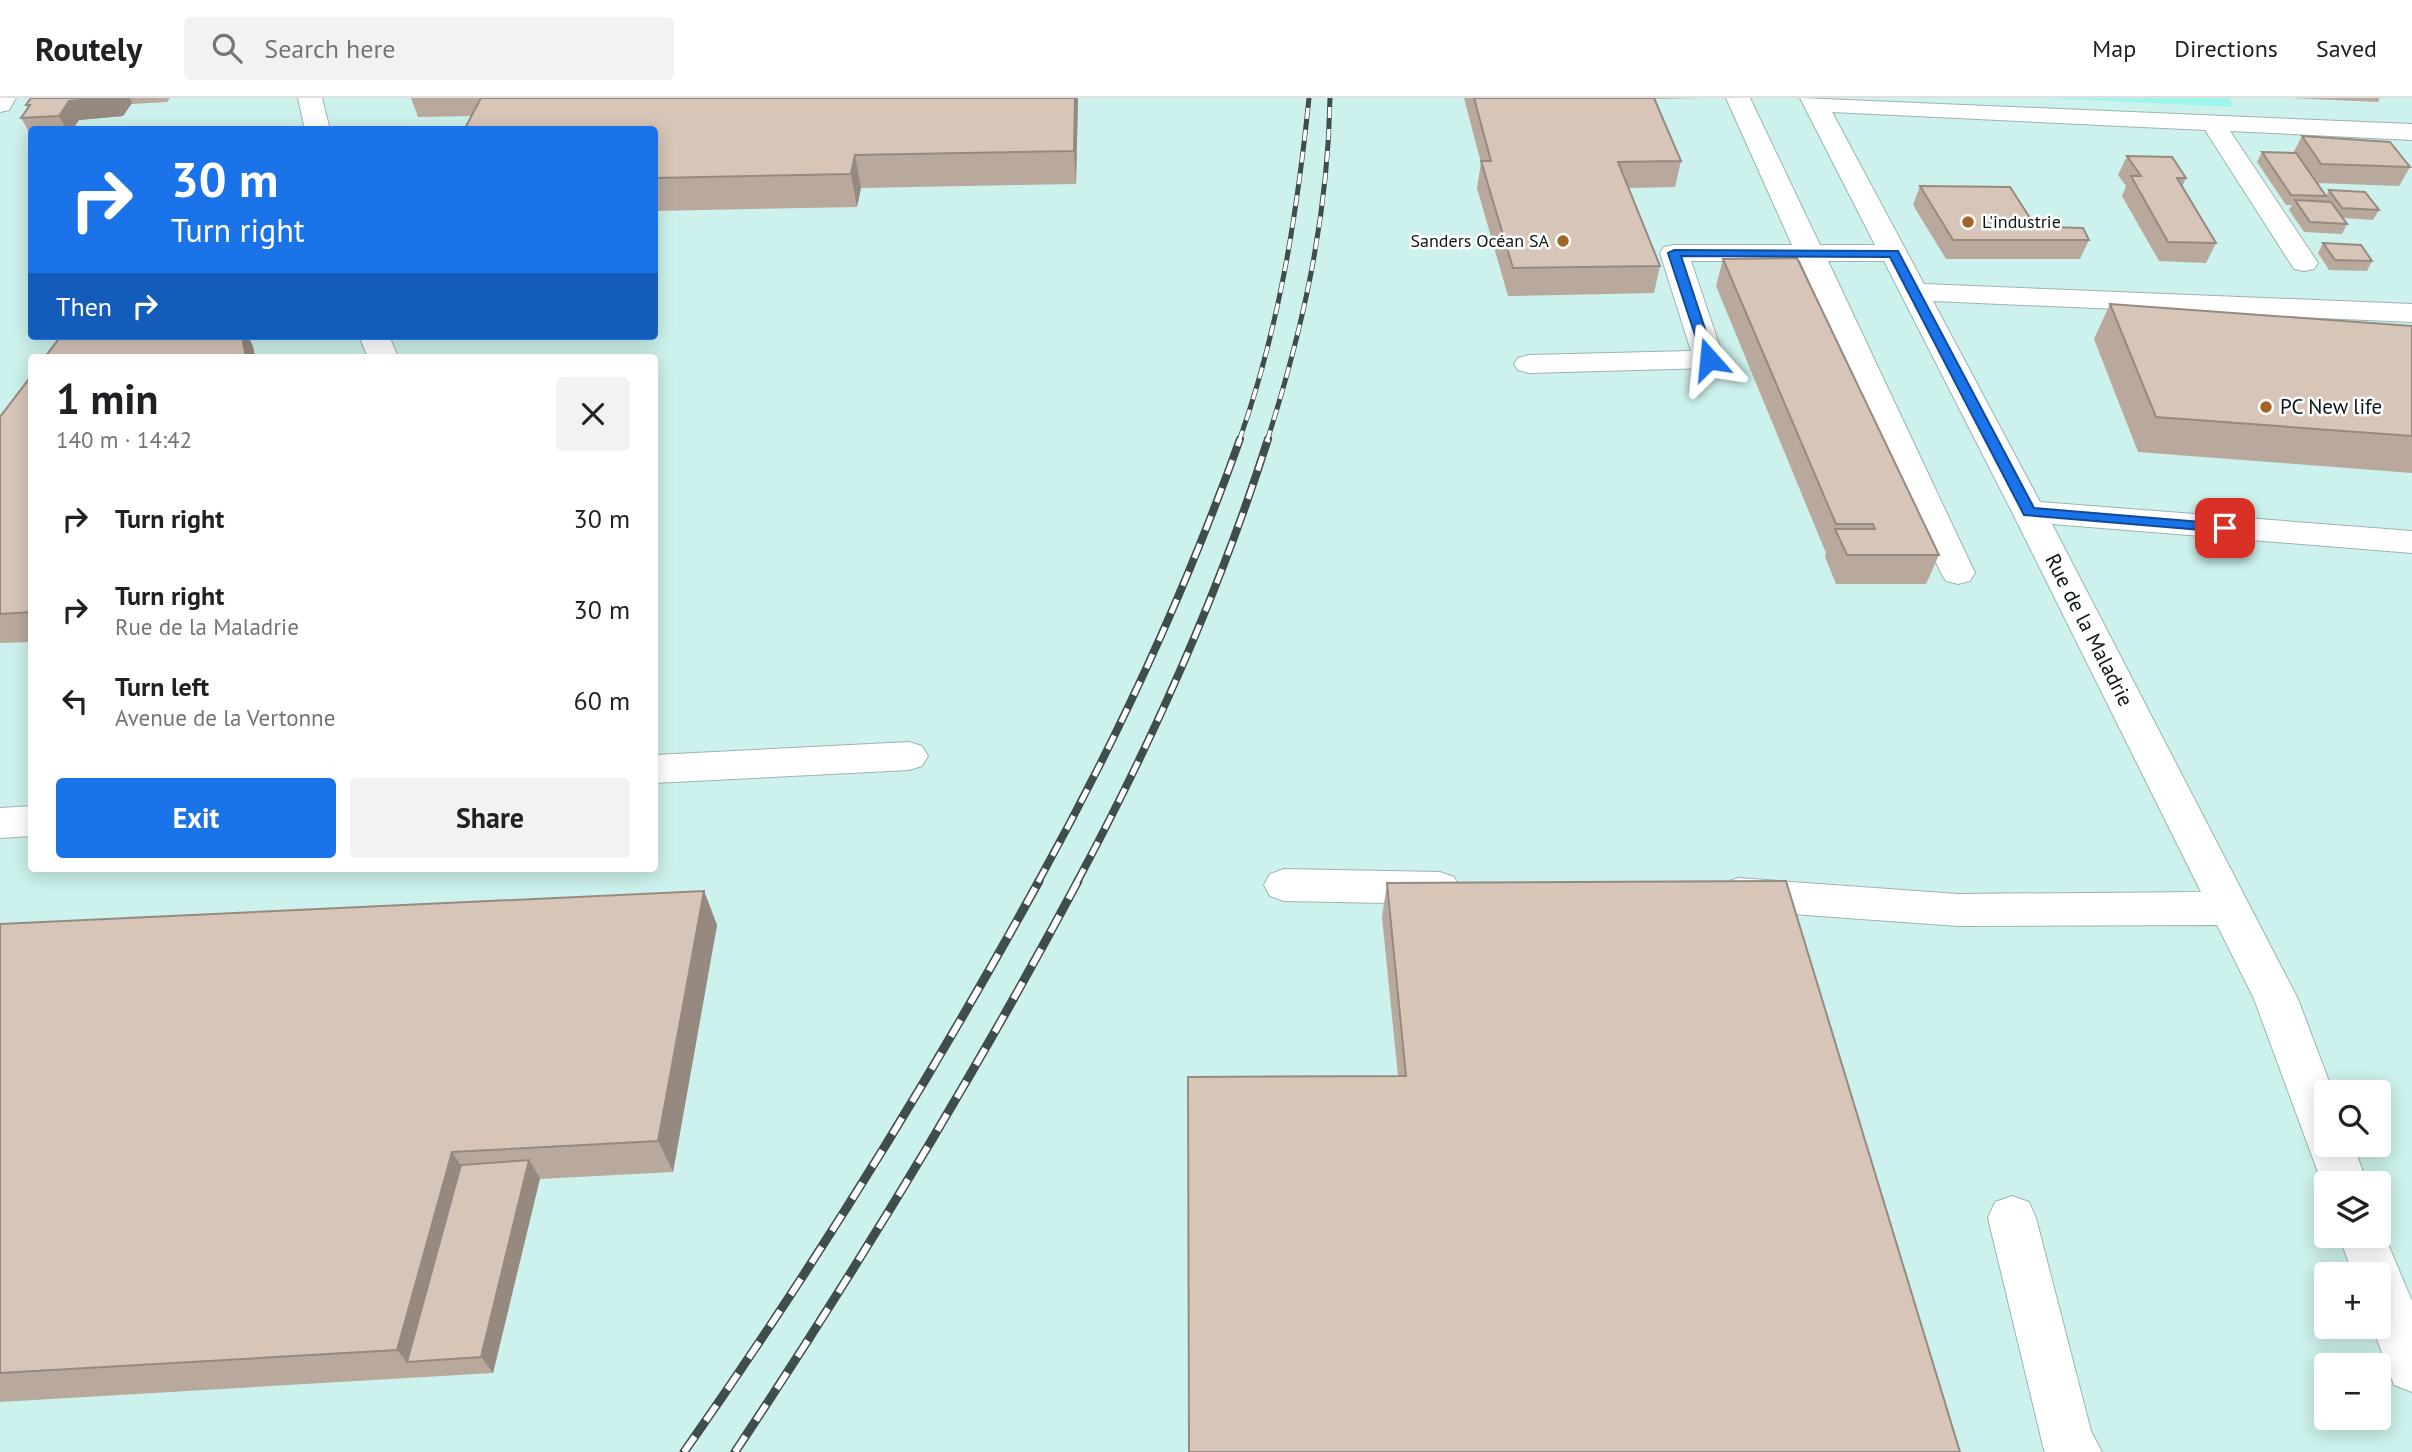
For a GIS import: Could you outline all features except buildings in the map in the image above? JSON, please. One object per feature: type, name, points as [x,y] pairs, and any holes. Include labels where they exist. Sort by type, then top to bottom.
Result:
[{"type":"street","points":[[0,105],[4,98]]},
{"type":"street","points":[[310,98],[317,126]]},
{"type":"street","points":[[1738,98],[1958,573]]},
{"type":"street","points":[[1813,101],[2412,131]]},
{"type":"street","name":"Rue de la Maladrie","points":[[1813,101],[2029,512],[2277,999],[2314,1101]]},
{"type":"street","points":[[2212,122],[2304,263]]},
{"type":"street","points":[[1529,364],[1709,359],[1674,253],[1894,253]]},
{"type":"street","points":[[1915,292],[2412,313]]},
{"type":"street","points":[[2029,512],[2412,542]]},
{"type":"street","points":[[658,769],[909,756]]},
{"type":"street","points":[[0,823],[28,821]]},
{"type":"street","points":[[1284,885],[1475,888]]},
{"type":"street","points":[[1707,892],[1958,910],[2230,908]]},
{"type":"street","points":[[2012,1218],[2069,1446],[2076,1452]]},
{"type":"street","points":[[2391,1310],[2412,1367]]},
{"type":"shaded area","points":[[0,98],[2412,98],[2412,1452],[0,1452]]},
{"type":"shaded area","points":[[2048,98],[2229,98],[2234,107]]},
{"type":"railway","points":[[1239,441],[1276,314],[1299,185],[1309,98]]},
{"type":"railway","points":[[1267,441],[1292,357],[1319,229],[1330,98]]},
{"type":"railway","points":[[1038,882],[1148,665],[1196,553],[1240,439]]},
{"type":"railway","points":[[1077,882],[1132,775],[1183,665],[1228,553],[1268,439]]},
{"type":"railway","points":[[684,1452],[825,1242],[913,1100],[1039,881]]},
{"type":"railway","points":[[735,1452],[914,1170],[1078,881]]},
{"type":"place","name":"L'industrie","points":[[1968,222]]},
{"type":"place","name":"Sanders Océan SA","points":[[1563,241]]},
{"type":"place","name":"PC New life","points":[[2266,407]]},
{"type":"route","points":[[1709,359],[1674,253],[1894,253],[2029,512],[2225,528]]}]
